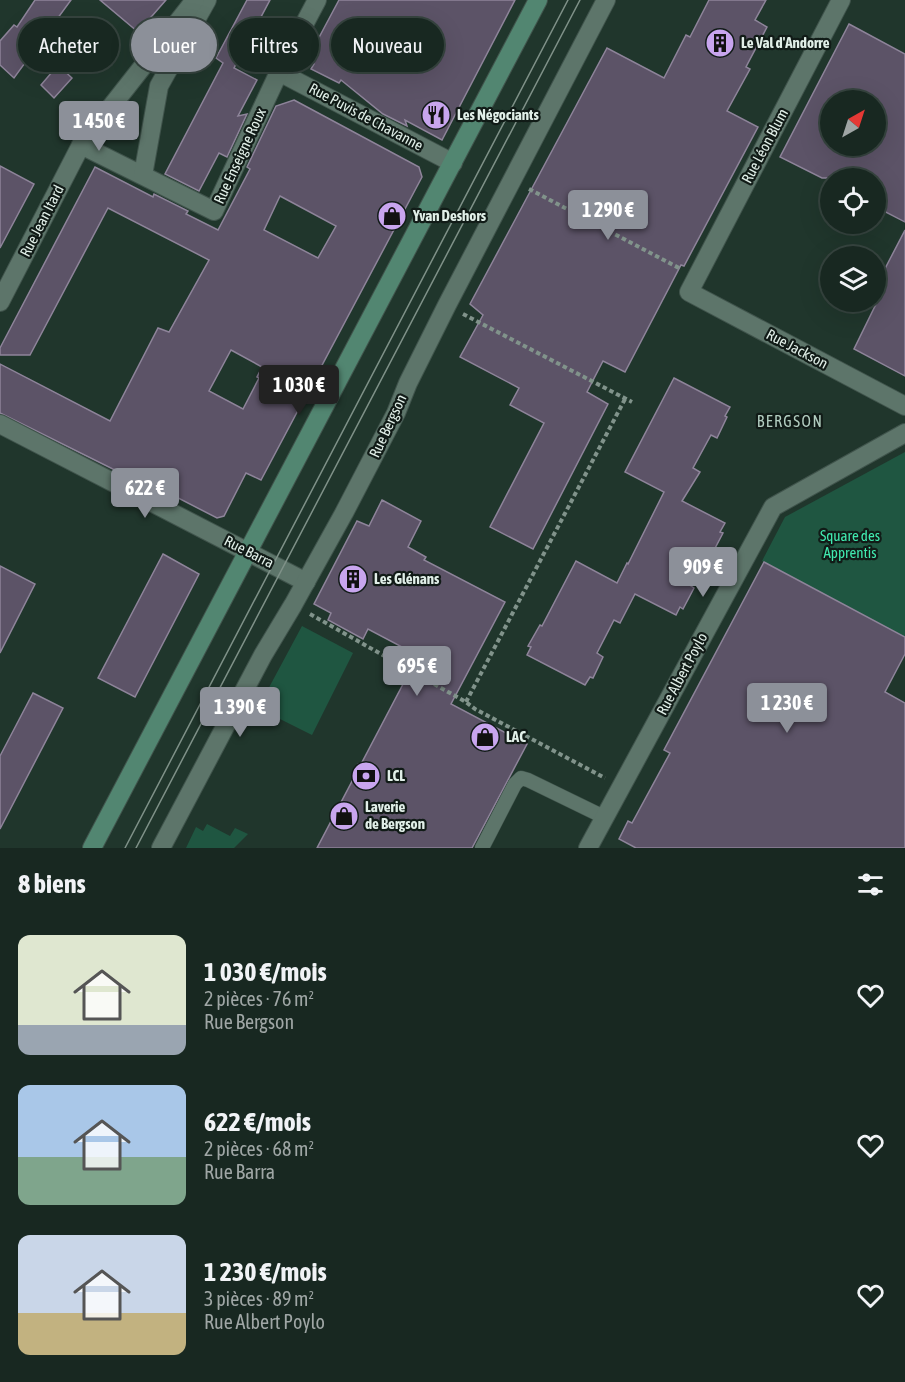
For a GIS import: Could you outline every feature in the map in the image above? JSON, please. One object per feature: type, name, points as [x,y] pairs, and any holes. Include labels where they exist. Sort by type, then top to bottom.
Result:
[{"type":"main road","points":[[92,848],[538,0]]},
{"type":"street","name":"Rue Jean Itard","points":[[0,302],[81,145],[195,0]]},
{"type":"street","points":[[143,176],[159,86],[207,0]]},
{"type":"street","name":"Rue Enseigne Roux","points":[[307,18],[316,0]]},
{"type":"street","name":"Rue Bergson","points":[[162,848],[263,655],[306,582],[396,413],[408,383],[447,305],[606,0]]},
{"type":"street","name":"Rue Léon Blum","points":[[689,292],[841,0]]},
{"type":"street","name":"Rue Enseigne Roux","points":[[81,145],[214,211],[279,72]]},
{"type":"street","name":"Rue Puvis de Chavanne","points":[[279,72],[453,162]]},
{"type":"street","name":"Rue Jackson","points":[[689,292],[905,406]]},
{"type":"street","name":"Rue Barra","points":[[0,424],[306,582]]},
{"type":"street","name":"Rue Albert Poylo","points":[[588,848],[773,507],[905,433]]},
{"type":"lane","points":[[482,848],[515,784],[521,778],[604,817]]},
{"type":"path","points":[[527,188],[683,270],[689,292]]},
{"type":"path","points":[[447,305],[633,402]]},
{"type":"path","points":[[466,702],[625,399]]},
{"type":"path","points":[[293,605],[466,702],[475,710],[621,786]]},
{"type":"green space","name":"Square des Apprentis","points":[[905,452],[905,637],[762,561],[785,517]]},
{"type":"green space","points":[[302,626],[353,653],[312,735],[258,708]]},
{"type":"green space","points":[[207,824],[230,836],[235,828],[248,834],[234,848],[186,848],[196,827],[203,831]]},
{"type":"building","points":[[35,0],[71,0],[58,18],[23,18]]},
{"type":"building","points":[[100,0],[166,0],[150,18],[131,18],[131,26]]},
{"type":"building","points":[[247,0],[270,0],[260,18],[237,18]]},
{"type":"building","points":[[339,0],[515,0],[442,140],[405,120],[407,126],[383,114],[341,80],[339,83],[317,72],[319,72],[319,38]]},
{"type":"building","points":[[709,0],[766,0],[755,20],[767,27],[746,67],[750,69],[727,111],[758,127],[684,266],[681,265],[625,372],[603,361],[587,392],[608,404],[533,549],[490,527],[544,423],[510,405],[519,388],[460,357],[483,315],[470,304],[607,48],[664,78],[686,35],[690,37]]},
{"type":"building","points":[[849,24],[905,54],[905,222],[886,212],[886,168],[820,168],[820,177],[780,157]]},
{"type":"building","points":[[14,25],[18,26],[18,72],[14,78],[0,65],[0,41]]},
{"type":"building","points":[[229,34],[229,72],[242,72],[257,80],[238,116],[247,114],[227,157],[219,153],[199,191],[165,174],[223,63],[217,56]]},
{"type":"building","points":[[52,72],[66,72],[72,78],[54,98],[41,85]]},
{"type":"building","points":[[294,100],[419,167],[422,177],[261,480],[246,473],[224,516],[217,518],[157,487],[155,490],[0,413],[0,364],[110,421],[158,328],[169,332],[209,260],[108,208],[30,355],[0,355],[0,348],[95,167],[153,197],[154,194],[188,211],[186,214],[218,230],[250,169],[247,167],[276,106]],"holes":[[[280,196],[336,226],[318,258],[264,230]],[[231,350],[262,367],[257,377],[259,378],[243,409],[209,391]]]},
{"type":"building","points":[[0,166],[34,184],[0,248]]},
{"type":"building","points":[[905,230],[905,376],[854,349],[872,312],[886,312],[886,267]]},
{"type":"building","points":[[674,378],[730,407],[717,438],[711,435],[693,468],[700,472],[682,501],[725,523],[720,532],[723,533],[712,554],[706,550],[688,584],[694,588],[683,609],[680,607],[676,615],[635,594],[620,623],[614,620],[597,653],[603,657],[593,678],[590,677],[585,685],[527,655],[531,647],[528,646],[540,625],[542,626],[576,561],[617,583],[628,564],[664,492],[625,472]]},
{"type":"building","points":[[382,500],[421,521],[408,547],[426,557],[424,560],[505,602],[451,704],[527,744],[472,848],[317,848],[413,665],[399,657],[404,648],[368,629],[363,639],[328,620],[331,613],[314,604],[357,521],[369,526]]},
{"type":"building","points":[[163,554],[199,574],[135,697],[98,678]]},
{"type":"building","points":[[764,562],[905,637],[905,654],[885,692],[905,703],[905,848],[636,848],[619,839],[628,821],[632,823],[670,753],[664,750]]},
{"type":"building","points":[[0,566],[35,584],[0,653]]},
{"type":"building","points":[[33,693],[63,708],[0,829],[0,756]]},
{"type":"tram line","points":[[125,848],[568,0]]},
{"type":"tram line","points":[[136,848],[580,0]]},
{"type":"place","name":"Le Val d'Andorre","points":[[720,43]]},
{"type":"place","name":"Les Négociants","points":[[436,115]]},
{"type":"place","name":"Yvan Deshors","points":[[392,216]]},
{"type":"place","name":"Les Glénans","points":[[353,579]]},
{"type":"place","name":"LAC","points":[[485,737]]},
{"type":"place","name":"LCL","points":[[366,776]]},
{"type":"place","name":"Laverie de Bergson","points":[[344,816]]},
{"type":"district","name":"BERGSON","points":[[790,421]]}]
